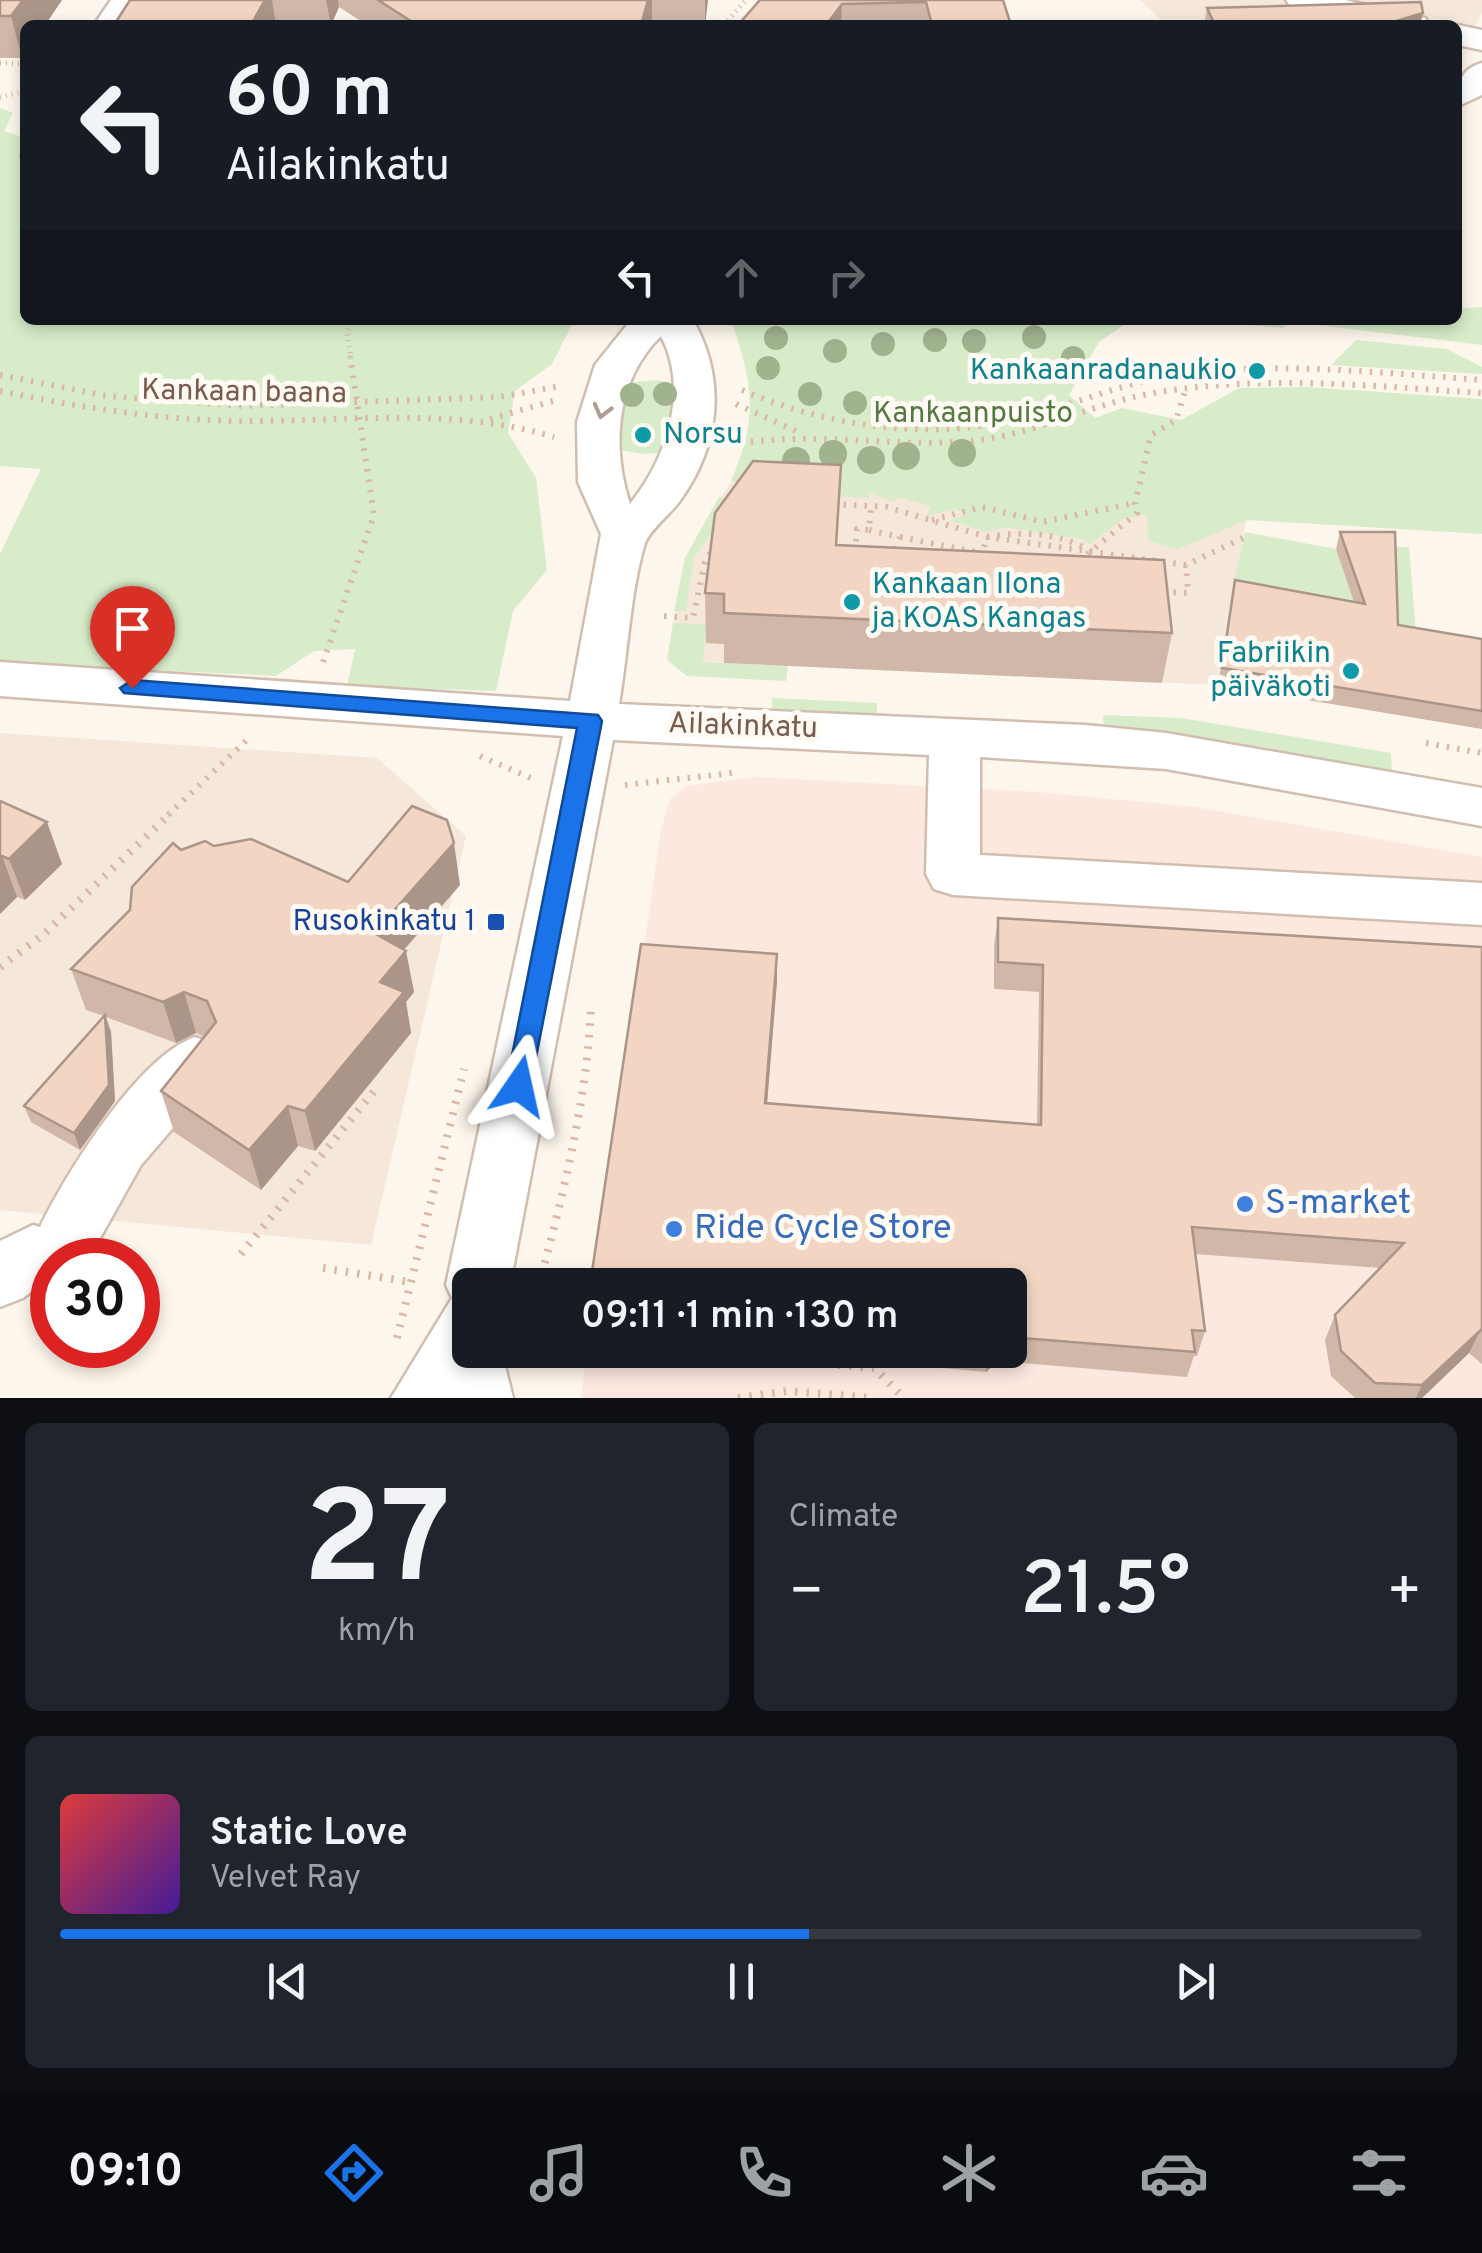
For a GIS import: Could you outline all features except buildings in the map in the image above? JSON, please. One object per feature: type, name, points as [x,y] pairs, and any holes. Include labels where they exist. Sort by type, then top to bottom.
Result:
[{"type":"street","points":[[1302,0],[1391,20]]},
{"type":"street","points":[[1462,94],[1482,72]]},
{"type":"street","points":[[624,534],[606,509],[594,442],[611,380],[624,356],[650,325]]},
{"type":"street","points":[[486,1268],[624,534],[649,513],[680,458],[691,428],[695,382],[691,359],[675,325]]},
{"type":"street","name":"Ailakinkatu","points":[[0,679],[590,721],[955,736],[1166,752],[1482,806]]},
{"type":"street","points":[[955,736],[953,874],[1482,904]]},
{"type":"street","points":[[48,1238],[119,1147],[195,1061]]},
{"type":"street","points":[[425,1398],[452,1363]]},
{"type":"path","points":[[728,20],[746,0]]},
{"type":"path","points":[[320,668],[352,591],[374,515],[347,333],[351,325]]},
{"type":"path","points":[[1239,368],[1242,382]]},
{"type":"path","points":[[742,390],[772,405],[814,414],[877,424],[937,424],[1004,422],[1106,389],[1159,377],[1239,368],[1482,380]]},
{"type":"path","points":[[0,375],[107,396],[244,406],[499,398],[562,386]]},
{"type":"path","points":[[738,443],[801,434],[875,440],[1002,437],[1120,401],[1242,382],[1328,382],[1482,394]]},
{"type":"path","points":[[1076,563],[1138,513],[1135,503],[1152,435],[1176,420],[1186,388]]},
{"type":"path","points":[[1106,389],[1120,401]]},
{"type":"path","name":"Kankaan baana","points":[[0,391],[137,413],[247,421],[489,419]]},
{"type":"path","points":[[489,419],[558,400]]},
{"type":"path","points":[[741,406],[801,434]]},
{"type":"path","points":[[489,419],[548,434]]},
{"type":"path","points":[[818,503],[871,507],[988,537],[1008,532],[1078,543],[1091,552],[1186,565],[1243,538]]},
{"type":"path","points":[[930,520],[982,507],[1043,522],[1135,503]]},
{"type":"path","points":[[869,530],[871,507]]},
{"type":"path","points":[[855,561],[857,529],[982,553]]},
{"type":"path","points":[[978,568],[988,537]]},
{"type":"path","points":[[891,562],[900,538]]},
{"type":"path","points":[[664,616],[693,618],[705,562],[715,546]]},
{"type":"path","points":[[1154,592],[1188,594],[1186,565]]},
{"type":"path","points":[[0,967],[43,935],[251,736]]},
{"type":"path","points":[[1426,743],[1482,752]]},
{"type":"path","points":[[512,768],[536,780],[532,794]]},
{"type":"path","name":"Ailakinkatu","points":[[642,782],[742,772]]},
{"type":"path","points":[[396,1340],[465,1062]]},
{"type":"path","points":[[241,1254],[379,1085]]},
{"type":"path","points":[[323,1268],[410,1282]]},
{"type":"path","points":[[874,1368],[904,1398]]},
{"type":"path","points":[[738,1398],[787,1392],[874,1398]]},
{"type":"shaded area","points":[[1140,0],[1482,0],[1482,13],[1462,51],[1462,20],[1161,20]]},
{"type":"shaded area","points":[[731,481],[1246,520],[1218,685],[667,660],[685,558]]},
{"type":"shaded area","points":[[0,733],[377,758],[466,836],[371,1245],[0,1210]]},
{"type":"shaded area","points":[[756,777],[1038,792],[1195,807],[1482,857],[1482,1398],[581,1398],[585,1368],[1027,1368],[1027,1268],[598,1268],[661,830],[670,799],[687,786]]},
{"type":"green space","points":[[0,108],[13,113],[4,131],[20,136],[20,325],[572,325],[552,364],[515,391],[508,433],[536,478],[547,570],[513,611],[496,691],[347,686],[355,649],[314,651],[276,676],[0,663],[0,554],[41,469],[0,466]]},
{"type":"green space","points":[[1482,307],[1482,345],[1319,325],[1462,325],[1462,309]]},
{"type":"green space","name":"Kankaanpuisto","points":[[733,325],[1124,325],[1099,342],[1069,395],[1095,418],[1122,408],[1181,420],[1239,388],[1308,387],[1482,399],[1482,534],[1247,520],[1178,549],[1148,541],[1147,514],[1123,519],[1090,544],[1081,539],[1005,527],[986,532],[949,520],[969,514],[955,509],[927,516],[931,507],[900,497],[894,502],[870,493],[869,498],[796,494],[731,481],[749,419],[744,363]]},
{"type":"green space","points":[[1356,340],[1447,349],[1482,367],[1482,374],[1331,365]]},
{"type":"green space","points":[[656,380],[681,385],[669,452],[645,454],[613,449],[626,383]]},
{"type":"green space","points":[[719,497],[734,501],[694,558],[686,611],[674,611],[685,558]]},
{"type":"green space","points":[[1245,532],[1336,549],[1409,547],[1417,646],[1231,597]]},
{"type":"green space","points":[[673,623],[708,624],[702,662],[788,666],[786,681],[687,676],[667,660]]},
{"type":"green space","points":[[772,698],[877,703],[877,717],[772,711]]},
{"type":"green space","points":[[1103,715],[1181,718],[1391,753],[1392,774],[1104,728]]},
{"type":"place","name":"Kankaanradanaukio","points":[[1257,371]]},
{"type":"place","name":"Norsu","points":[[643,435]]},
{"type":"place","name":"Kankaan Ilona ja KOAS Kangas","points":[[852,602]]},
{"type":"place","name":"Fabriikin päiväkoti","points":[[1351,671]]},
{"type":"place","name":"Rusokinkatu 1","points":[[496,922]]},
{"type":"place","name":"S-market","points":[[1245,1204]]},
{"type":"place","name":"Ride Cycle Store","points":[[674,1229]]},
{"type":"route","points":[[132,688],[590,721],[519,1086]]}]
